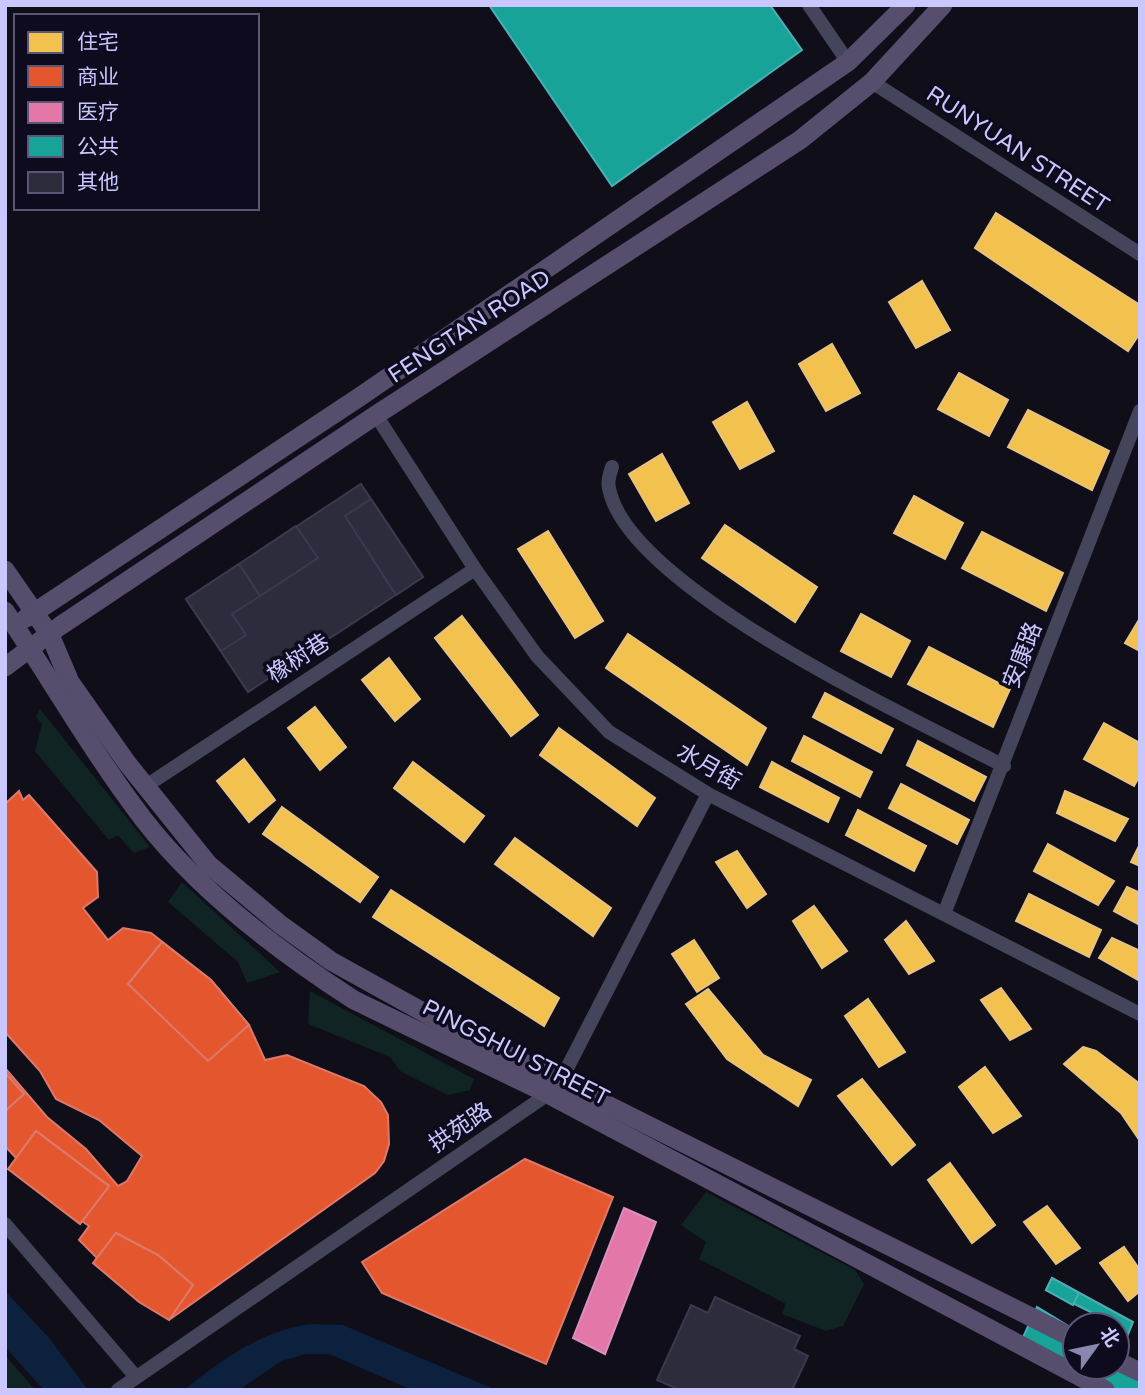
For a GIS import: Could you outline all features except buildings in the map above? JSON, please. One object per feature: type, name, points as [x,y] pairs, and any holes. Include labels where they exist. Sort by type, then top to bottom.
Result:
[{"type":"main road","name":"FENGTAN ROAD","points":[[9,623],[34,612],[417,358],[848,62],[906,5]]},
{"type":"main road","name":"FENGTAN ROAD","points":[[5,667],[376,415],[800,140],[872,82],[943,5]]},
{"type":"main road","name":"PINGSHUI STREET","points":[[5,569],[50,635],[70,682],[146,786],[208,864],[281,925],[331,961],[554,1087],[1105,1390]]},
{"type":"main road","name":"PINGSHUI STREET","points":[[9,623],[32,650],[86,740],[145,822],[180,861],[271,942],[354,1000],[554,1087],[1061,1332]]},
{"type":"street","points":[[809,5],[848,62]]},
{"type":"street","name":"RUNYUAN STREET","points":[[872,82],[1140,254]]},
{"type":"street","name":"安康路","points":[[943,914],[1004,766],[1140,411]]},
{"type":"street","name":"水月街","points":[[376,415],[475,569],[537,656],[609,732],[708,794],[1140,1014]]},
{"type":"street","points":[[612,467],[608,485],[614,505],[629,528],[667,566],[730,618],[775,646],[1004,766]]},
{"type":"street","name":"橡树巷","points":[[146,786],[475,569]]},
{"type":"street","name":"拱苑路","points":[[118,1390],[554,1087],[708,794]]},
{"type":"street","points":[[5,1224],[136,1377]]},
{"type":"green space","points":[[40,709],[150,847],[134,853],[118,835],[109,840],[35,751],[42,724],[36,717]]},
{"type":"green space","points":[[182,882],[280,972],[247,983],[238,962],[168,902]]},
{"type":"green space","points":[[310,991],[474,1079],[470,1090],[448,1095],[400,1071],[390,1057],[308,1024]]},
{"type":"green space","points":[[706,1192],[855,1270],[864,1284],[843,1326],[826,1331],[782,1314],[786,1304],[699,1259],[706,1242],[681,1225]]},
{"type":"green space","points":[[5,1355],[35,1390],[5,1390]]},
{"type":"water","points":[[5,1291],[49,1338],[88,1390],[44,1390],[5,1347]]},
{"type":"water","points":[[312,1324],[343,1325],[496,1390],[412,1390],[329,1354],[306,1354],[281,1361],[239,1390],[184,1390],[228,1357],[260,1339],[294,1327]]}]
